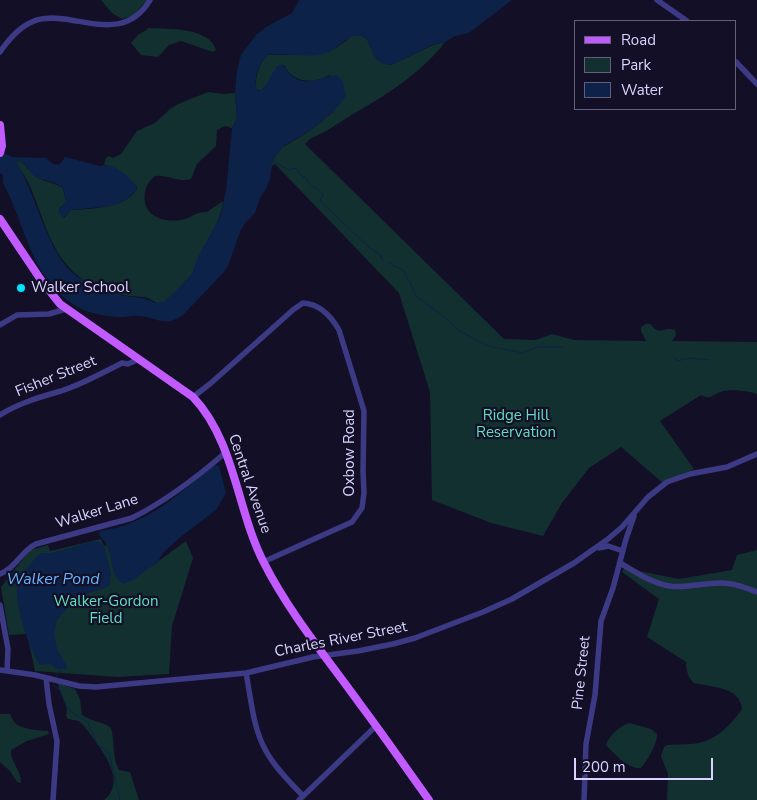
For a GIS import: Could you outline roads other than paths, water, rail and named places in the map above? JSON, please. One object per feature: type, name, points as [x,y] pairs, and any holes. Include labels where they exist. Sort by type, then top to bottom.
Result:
[{"type":"main road","points":[[0,124],[0,152]]},
{"type":"main road","name":"Central Avenue","points":[[0,219],[50,293],[66,309],[193,397],[210,418],[225,453],[252,539],[276,586],[324,656],[429,800]]},
{"type":"street","points":[[0,52],[9,39],[34,20],[54,18],[96,24],[120,25],[135,18],[150,0]]},
{"type":"street","points":[[657,0],[686,20]]},
{"type":"street","points":[[737,63],[757,84]]},
{"type":"street","name":"Oxbow Road","points":[[193,397],[303,303],[316,306],[333,319],[339,330],[364,411],[364,493],[362,508],[352,522],[263,562]]},
{"type":"street","points":[[0,325],[17,315],[49,314],[66,309]]},
{"type":"street","points":[[122,363],[127,350]]},
{"type":"street","name":"Fisher Street","points":[[0,415],[29,401],[61,391],[97,376],[122,363],[128,364],[139,359]]},
{"type":"street","name":"Walker Lane","points":[[0,574],[8,570],[28,548],[36,544],[132,518],[146,511],[185,485],[225,453]]},
{"type":"street","name":"Charles River Street","points":[[0,670],[35,675],[79,686],[96,687],[246,673],[313,657],[393,644],[415,638],[465,620],[512,599],[598,548],[622,527],[648,497],[668,482],[690,474],[727,467],[757,454]]},
{"type":"street","name":"Pine Street","points":[[584,800],[586,744],[595,694],[598,638],[601,620],[636,512]]},
{"type":"street","points":[[598,548],[608,546],[623,551]]},
{"type":"street","points":[[620,563],[655,582],[665,585],[687,586],[723,583],[737,585],[757,592]]},
{"type":"street","points":[[0,605],[8,649],[7,671]]},
{"type":"street","points":[[246,673],[256,722],[265,750],[301,798],[376,726]]},
{"type":"street","points":[[46,678],[49,704],[58,741],[53,800]]},
{"type":"water","points":[[299,0],[512,0],[469,33],[432,45],[391,65],[377,60],[372,53],[367,39],[361,36],[351,37],[331,51],[319,55],[267,55],[257,72],[256,86],[258,91],[264,88],[281,64],[292,76],[303,81],[337,75],[343,82],[346,96],[334,111],[311,130],[285,145],[273,159],[270,179],[266,189],[260,198],[255,213],[245,223],[240,232],[224,272],[184,314],[172,321],[161,321],[136,316],[101,315],[89,312],[70,302],[55,289],[43,274],[34,257],[3,183],[3,175],[0,173],[0,151],[12,157],[46,158],[56,164],[60,164],[65,157],[100,166],[110,166],[132,180],[137,189],[126,200],[112,206],[71,210],[63,218],[58,211],[66,202],[63,188],[57,184],[35,177],[21,161],[16,162],[51,242],[59,257],[69,269],[85,281],[108,291],[155,303],[165,301],[193,272],[196,261],[220,217],[226,191],[232,128],[237,118],[235,93],[237,70],[241,55],[256,35],[266,27],[292,13]]},
{"type":"water","name":"Walker Pond","points":[[214,465],[219,466],[226,493],[216,510],[178,539],[162,554],[157,564],[147,569],[135,579],[123,584],[116,576],[108,549],[99,534],[100,531],[117,528],[133,522],[162,507]]},
{"type":"water","name":"Walker Pond","points":[[95,541],[102,543],[104,547],[111,573],[110,585],[78,596],[57,620],[54,634],[57,649],[67,669],[56,669],[51,664],[40,665],[26,636],[19,611],[17,588],[19,580],[41,553],[52,553]]},
{"type":"waterway","points":[[272,161],[289,170],[295,168],[323,194],[320,201],[371,249],[379,254],[383,260]]},
{"type":"waterway","points":[[389,263],[404,271],[417,297],[442,315],[458,330],[488,346],[523,353],[537,347],[562,347]]},
{"type":"waterway","points":[[673,357],[678,361],[689,358],[710,360]]},
{"type":"waterway","points":[[56,677],[60,670]]},
{"type":"waterway","points":[[53,685],[61,691],[64,702],[70,710],[87,721],[97,744],[109,753],[120,800]]},
{"type":"place","name":"Walker School","points":[[21,288]]},
{"type":"park label","name":"Ridge Hill Reservation","points":[[516,424]]},
{"type":"park label","name":"Walker-Gordon Field","points":[[106,610]]}]
